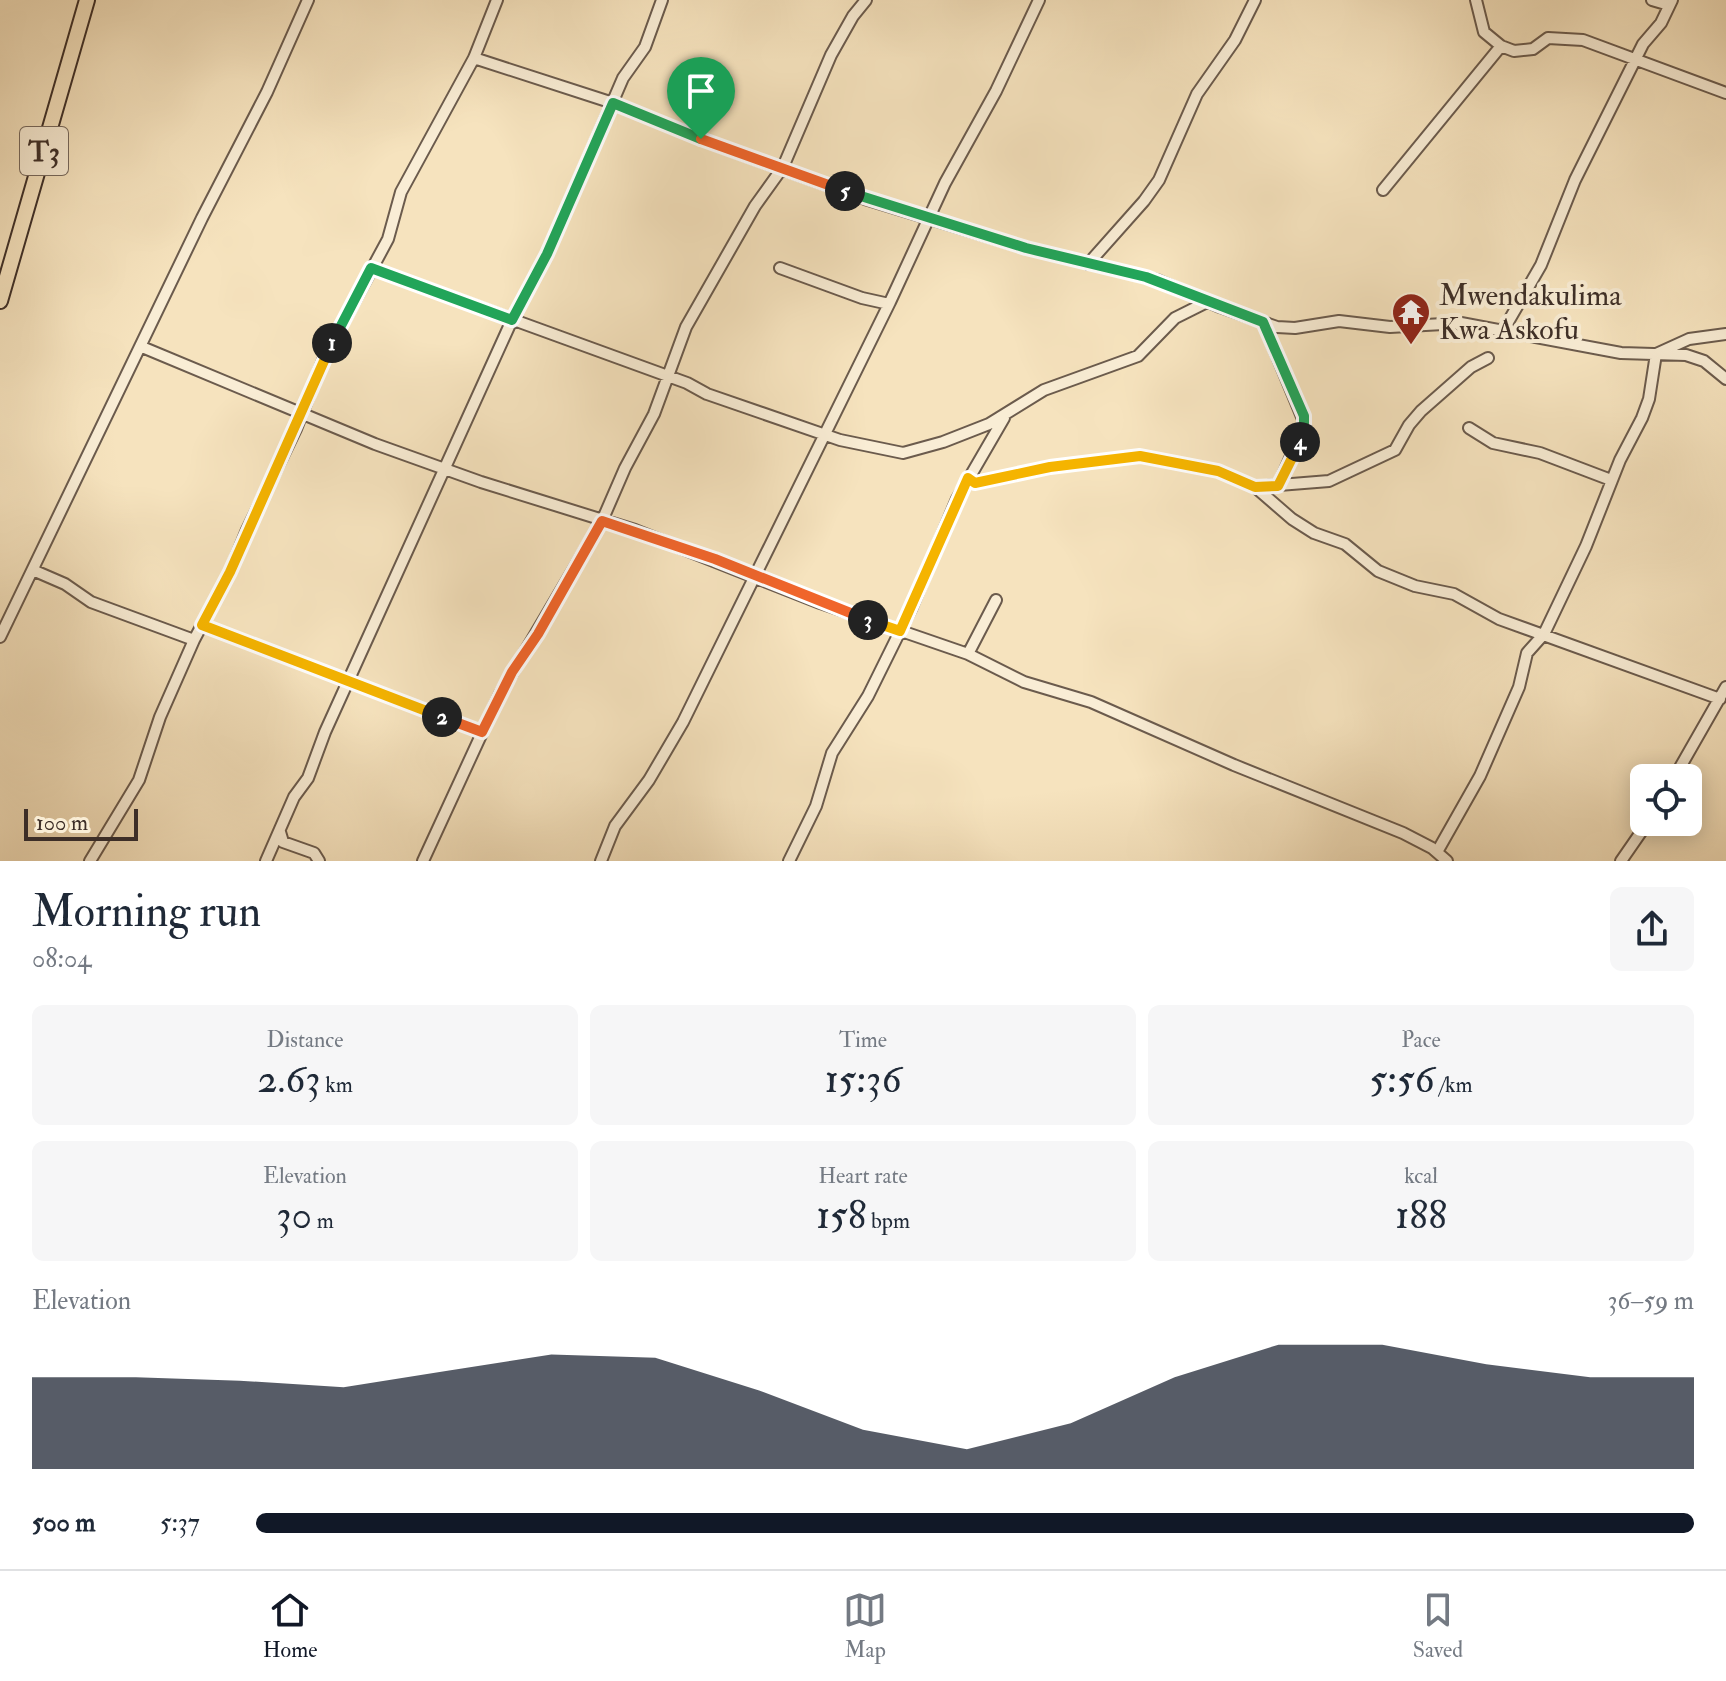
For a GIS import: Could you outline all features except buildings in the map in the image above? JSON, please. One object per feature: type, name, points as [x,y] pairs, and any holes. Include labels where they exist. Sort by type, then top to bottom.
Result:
[{"type":"highway","name":"T3","points":[[0,301],[87,0]]},
{"type":"street","points":[[0,637],[35,571],[202,218],[267,92],[308,0]]},
{"type":"street","points":[[90,861],[139,780],[160,717],[194,640],[230,572],[324,358],[394,224],[401,192],[474,58],[497,0]]},
{"type":"street","points":[[266,861],[297,792],[308,777],[325,732],[512,320],[547,254],[623,78],[645,47],[662,0]]},
{"type":"street","points":[[423,861],[512,672],[538,634],[602,521],[669,378],[689,322],[755,206],[783,167],[831,55],[866,0]]},
{"type":"street","points":[[601,861],[615,826],[655,771],[683,722],[889,304],[929,216],[996,91],[1039,0]]},
{"type":"street","points":[[1088,264],[1159,180],[1197,94],[1235,40],[1255,0]]},
{"type":"street","points":[[1466,0],[1477,3],[1484,32],[1501,46],[1514,51],[1533,49],[1548,38],[1583,40],[1726,93]]},
{"type":"street","points":[[1504,329],[1541,265],[1575,180],[1643,44],[1661,23],[1671,2],[1652,0]]},
{"type":"street","points":[[1383,190],[1501,46]]},
{"type":"street","points":[[474,58],[613,103],[703,140],[865,199],[1088,264],[1157,280],[1207,302],[1286,328],[1339,321],[1390,327],[1461,323],[1504,329],[1586,348],[1695,358],[1726,379]]},
{"type":"street","points":[[371,268],[825,434],[903,453],[957,437],[1007,413],[1044,390],[1138,356],[1175,318],[1207,302]]},
{"type":"street","points":[[780,268],[862,298],[889,304]]},
{"type":"street","points":[[1263,322],[1305,424],[1278,486]]},
{"type":"street","points":[[1656,354],[1689,339],[1726,334]]},
{"type":"street","points":[[142,347],[446,470],[715,559],[968,654],[1024,682],[1091,702],[1182,739],[1234,765],[1403,833],[1447,861]]},
{"type":"street","points":[[1437,852],[1480,776],[1519,687],[1527,653],[1544,634],[1586,546],[1611,480],[1646,410],[1656,354]]},
{"type":"street","points":[[1255,487],[1329,481],[1388,455],[1395,450],[1421,411],[1471,367],[1488,358]]},
{"type":"street","points":[[789,861],[816,806],[832,753],[868,696],[968,478],[1007,413]]},
{"type":"street","points":[[1469,428],[1493,443],[1540,453],[1611,480]]},
{"type":"street","points":[[968,478],[975,483],[1050,467],[1140,456],[1218,471],[1255,487],[1292,519],[1314,533],[1345,544],[1378,571],[1415,586],[1454,594],[1499,619],[1720,699]]},
{"type":"street","points":[[35,571],[65,584],[91,602],[194,640]]},
{"type":"street","points":[[968,654],[996,600]]},
{"type":"street","points":[[202,625],[482,732]]},
{"type":"street","points":[[1682,764],[1726,687]]},
{"type":"street","points":[[280,832],[283,842],[314,853],[319,861]]},
{"type":"street","points":[[1621,861],[1638,836]]},
{"type":"place","name":"Mwendakulima Kwa Askofu","points":[[1411,346]]},
{"type":"route","points":[[613,103],[701,139],[865,199],[1026,248],[1157,280],[1263,322],[1305,424],[1278,486],[1255,487],[1218,471],[1146,456],[1050,467],[975,483],[968,478],[900,631],[820,603],[715,559],[602,521],[538,634],[512,672],[482,732],[202,625],[223,587],[296,429],[324,358],[371,268],[512,320],[547,254],[613,103]]}]
